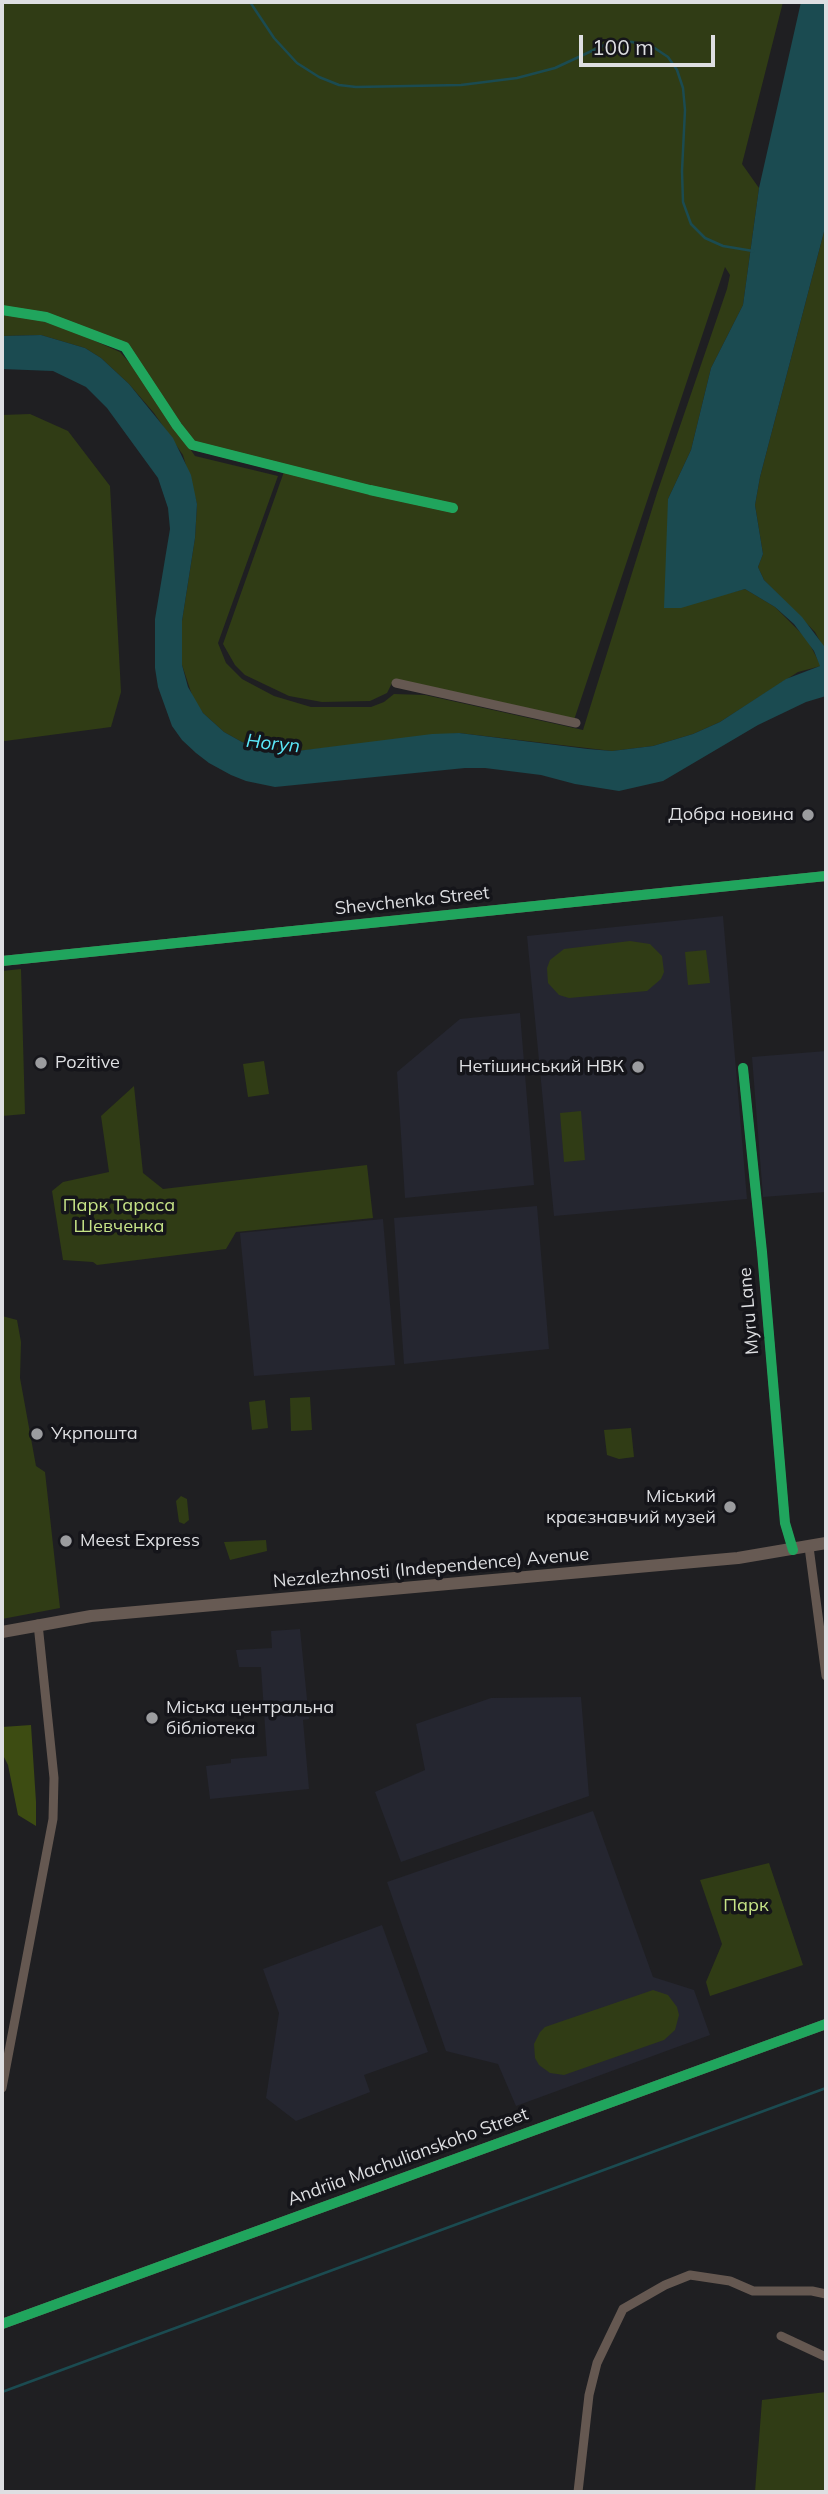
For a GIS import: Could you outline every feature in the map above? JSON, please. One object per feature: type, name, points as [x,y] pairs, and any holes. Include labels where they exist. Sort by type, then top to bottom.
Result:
[{"type":"main road","name":"Nezalezhnosti (Independence) Avenue","points":[[2,1632],[104,1615],[738,1558],[826,1543]]},
{"type":"street","points":[[2,310],[46,317],[125,347],[192,445],[319,478],[453,508]]},
{"type":"street","points":[[396,682],[576,723]]},
{"type":"street","name":"Shevchenka Street","points":[[2,961],[826,876]]},
{"type":"street","name":"Myru Lane","points":[[743,1068],[785,1523],[793,1550]]},
{"type":"street","points":[[809,1547],[826,1676]]},
{"type":"street","points":[[2,2088],[53,1819],[54,1778],[38,1624]]},
{"type":"street","name":"Andriia Machulianskoho Street","points":[[2,2324],[826,2024]]},
{"type":"street","points":[[578,2492],[589,2395],[597,2363],[623,2309],[690,2275],[730,2281],[753,2291],[812,2291],[826,2294]]},
{"type":"street","points":[[781,2336],[826,2357]]},
{"type":"shaded area","name":"Нетішинський НВК","points":[[723,916],[747,1199],[554,1216],[527,936]]},
{"type":"shaded area","points":[[520,1013],[534,1185],[405,1198],[397,1072],[460,1019]]},
{"type":"shaded area","points":[[826,1051],[826,1192],[763,1197],[752,1057]]},
{"type":"shaded area","points":[[537,1206],[549,1349],[404,1364],[394,1218]]},
{"type":"shaded area","points":[[383,1219],[395,1365],[254,1376],[240,1233]]},
{"type":"shaded area","points":[[300,1629],[309,1719],[303,1720],[309,1789],[210,1799],[206,1766],[231,1763],[231,1759],[267,1756],[261,1667],[239,1667],[236,1650],[272,1648],[271,1631]]},
{"type":"shaded area","points":[[581,1697],[589,1796],[401,1862],[375,1792],[425,1770],[416,1724],[491,1698]]},
{"type":"shaded area","points":[[593,1811],[653,1977],[694,1990],[710,2035],[516,2106],[498,2064],[446,2051],[387,1882]]},
{"type":"shaded area","points":[[382,1925],[428,2052],[364,2075],[370,2092],[296,2121],[266,2098],[279,2013],[263,1969]]},
{"type":"green space","points":[[2,2],[783,2],[742,164],[759,188],[743,305],[711,368],[691,450],[668,499],[714,597],[745,589],[775,607],[807,639],[821,666],[798,672],[720,722],[693,734],[653,746],[612,751],[459,733],[281,753],[264,751],[224,732],[194,701],[182,665],[182,621],[195,538],[197,504],[183,455],[154,413],[129,384],[101,358],[85,348],[41,335],[2,336],[2,314],[39,320],[120,352],[195,456],[278,476],[218,643],[226,663],[242,679],[274,696],[311,707],[371,707],[394,694],[425,695],[583,730],[657,493],[730,275],[725,267],[574,720],[394,679],[387,693],[370,701],[322,702],[289,696],[245,675],[235,665],[223,644],[286,466],[194,442],[127,345],[2,307]]},
{"type":"green space","points":[[826,224],[826,652],[815,632],[764,580],[758,567],[763,554],[755,505]]},
{"type":"green space","points":[[30,414],[68,431],[110,486],[121,692],[111,727],[5,741],[2,740],[2,415]]},
{"type":"green space","points":[[630,941],[650,944],[662,956],[664,972],[661,979],[647,991],[569,998],[559,995],[548,983],[547,968],[550,960],[564,949]]},
{"type":"green space","points":[[706,950],[710,983],[688,985],[685,952]]},
{"type":"green space","points":[[21,969],[25,1114],[2,1116],[2,971]]},
{"type":"green space","points":[[264,1061],[269,1094],[248,1097],[243,1064]]},
{"type":"green space","name":"Парк Тараса Шевченка","points":[[134,1086],[143,1173],[163,1189],[367,1165],[373,1218],[236,1232],[226,1249],[97,1265],[93,1262],[63,1260],[52,1191],[63,1182],[109,1172],[101,1116]]},
{"type":"green space","points":[[581,1111],[585,1160],[564,1162],[560,1113]]},
{"type":"green space","points":[[2,1316],[17,1320],[21,1342],[20,1378],[36,1466],[45,1472],[60,1608],[2,1619]]},
{"type":"green space","points":[[310,1397],[312,1430],[291,1431],[290,1398]]},
{"type":"green space","points":[[265,1400],[268,1428],[252,1430],[249,1402]]},
{"type":"green space","points":[[631,1428],[634,1457],[619,1459],[607,1455],[604,1430]]},
{"type":"green space","points":[[181,1496],[187,1499],[189,1520],[184,1524],[179,1522],[176,1501]]},
{"type":"green space","points":[[266,1540],[267,1551],[230,1560],[224,1542]]},
{"type":"green space","points":[[31,1725],[36,1826],[18,1815],[8,1765],[2,1753],[2,1727]]},
{"type":"green space","name":"Парк","points":[[769,1863],[803,1965],[710,1996],[706,1982],[722,1944],[700,1880]]},
{"type":"green space","points":[[653,1990],[668,1995],[677,2007],[679,2015],[675,2030],[664,2040],[564,2075],[550,2073],[539,2065],[535,2058],[534,2044],[545,2027]]},
{"type":"green space","points":[[826,2392],[826,2492],[755,2492],[762,2400]]},
{"type":"water","points":[[801,2],[826,2],[826,224],[755,505],[763,554],[758,567],[764,580],[802,617],[824,646],[826,696],[806,702],[758,725],[663,781],[619,791],[541,775],[485,768],[275,787],[231,775],[196,753],[172,726],[158,687],[155,668],[155,619],[170,529],[168,508],[158,478],[107,408],[86,387],[53,371],[2,369],[2,336],[41,335],[85,348],[101,358],[129,384],[173,438],[191,475],[197,504],[195,538],[182,621],[182,665],[188,687],[203,713],[224,732],[264,751],[281,753],[459,733],[612,751],[653,746],[693,734],[720,722],[786,679],[820,666],[814,651],[794,624],[775,607],[745,589],[681,608],[664,608],[668,499],[691,450],[711,368],[743,305],[759,188]]},
{"type":"waterway","points":[[250,2],[274,38],[297,63],[319,77],[339,85],[356,87],[461,85],[517,78],[555,68],[611,42],[632,42],[653,47],[668,57],[677,70],[683,88],[683,202],[691,224],[705,238],[723,246],[753,251]]},
{"type":"waterway","points":[[2,2392],[826,2088]]},
{"type":"cycle path","points":[[2,310],[46,317],[125,347],[192,445],[453,508]]},
{"type":"cycle path","points":[[2,961],[826,876]]},
{"type":"cycle path","points":[[743,1068],[785,1523],[793,1550]]},
{"type":"cycle path","points":[[2,2324],[826,2024]]},
{"type":"place","name":"Добра новина","points":[[808,815]]},
{"type":"place","name":"Pozitive","points":[[41,1063]]},
{"type":"place","name":"Нетішинський НВК","points":[[638,1067]]},
{"type":"place","name":"Укрпошта","points":[[37,1434]]},
{"type":"place","name":"Міський краєзнавчий музей","points":[[730,1507]]},
{"type":"place","name":"Meest Express","points":[[66,1541]]},
{"type":"place","name":"Міська центральна бібліотека","points":[[152,1718]]},
{"type":"water label","name":"Horyn","points":[[273,744]]}]
